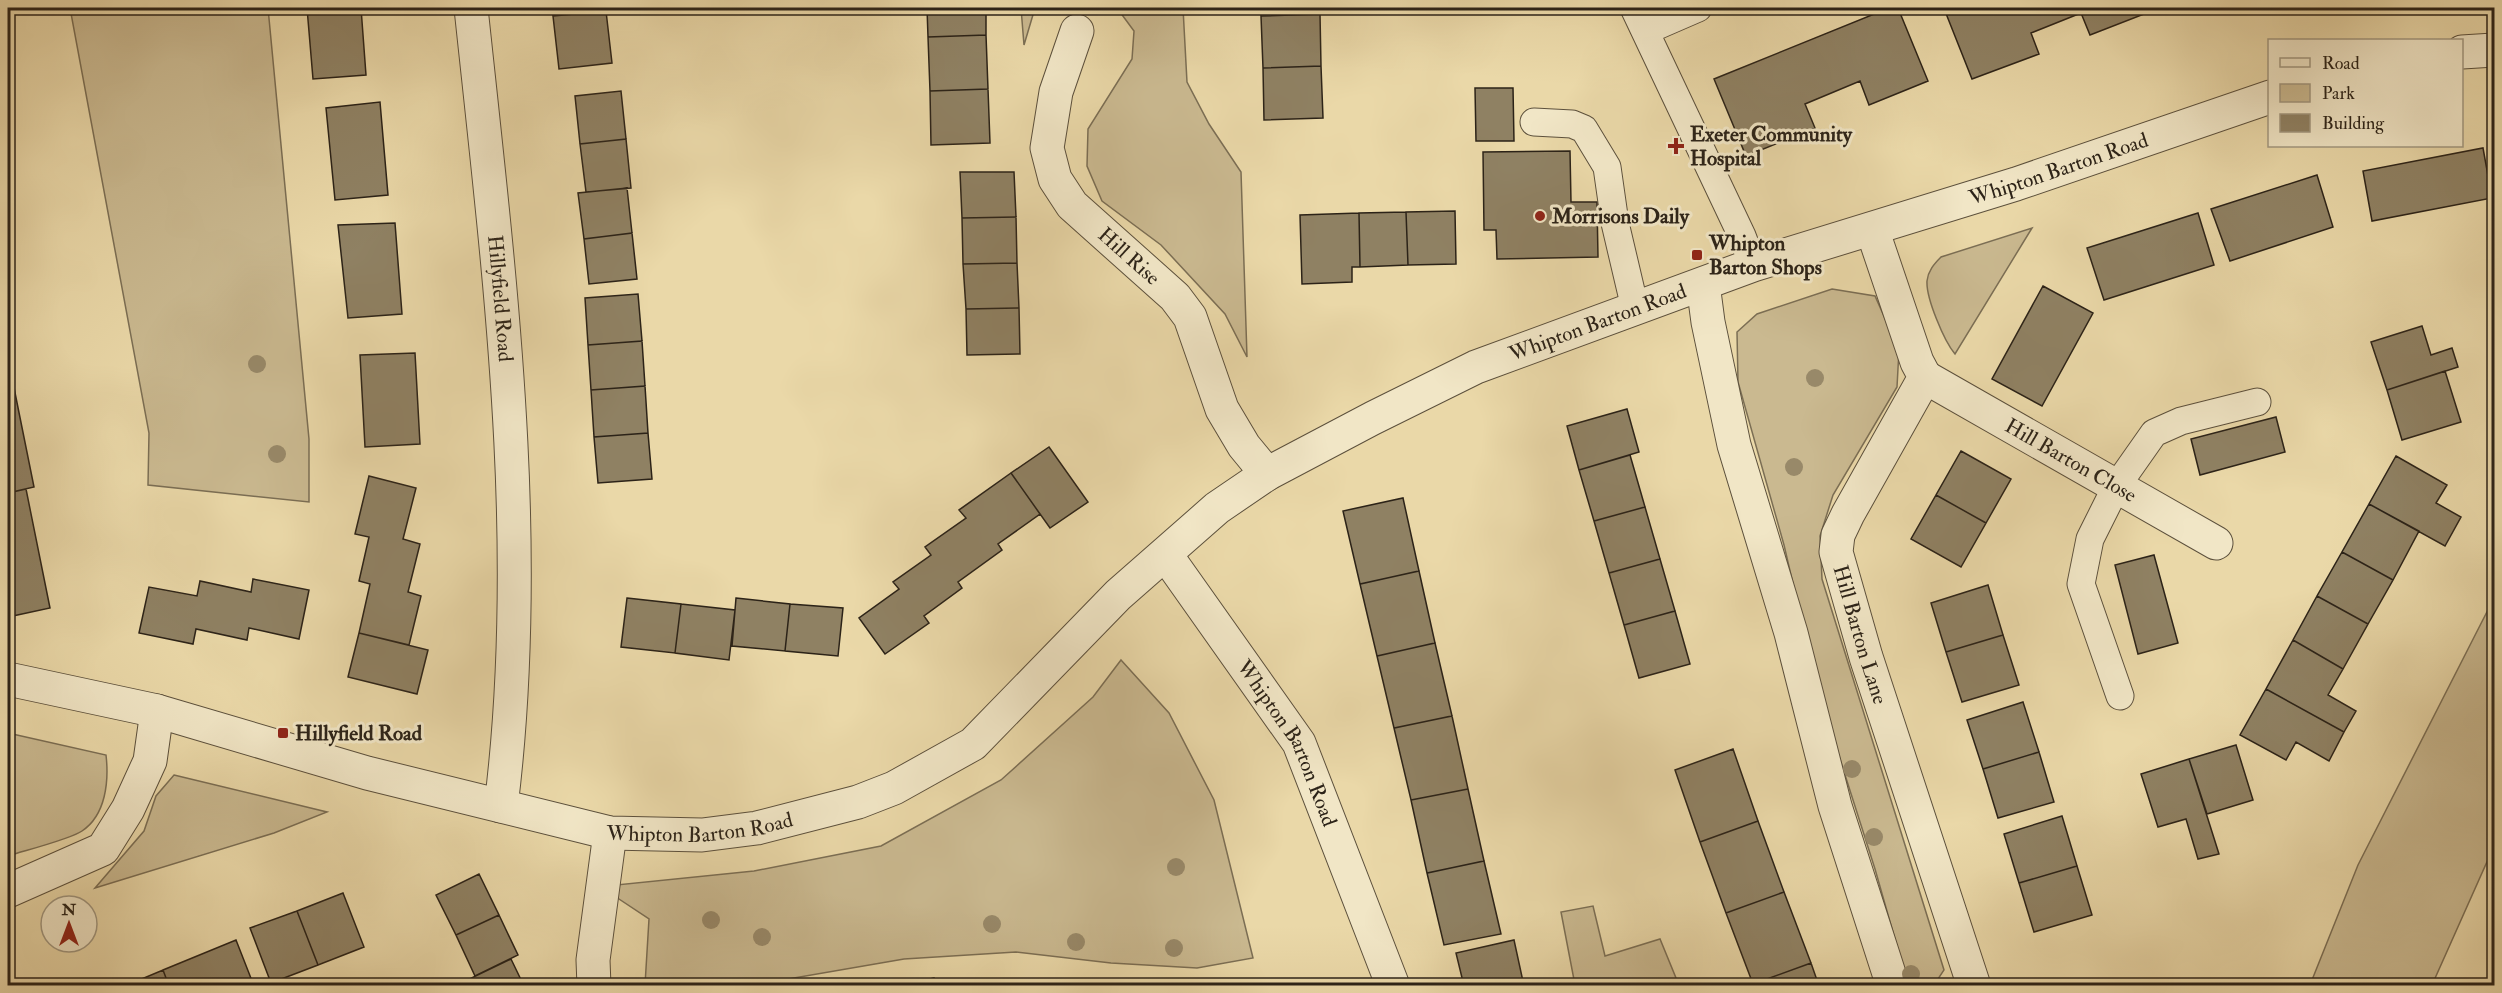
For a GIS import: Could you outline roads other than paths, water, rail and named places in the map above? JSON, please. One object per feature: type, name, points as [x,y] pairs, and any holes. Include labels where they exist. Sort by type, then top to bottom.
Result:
[{"type":"street","name":"Hillyfield Road","points":[[471,8],[495,232],[512,473],[515,611],[506,762],[501,806]]},
{"type":"street","name":"Hill Rise","points":[[1077,31],[1056,92],[1047,148],[1055,179],[1072,205],[1175,297],[1190,317],[1222,409],[1244,446],[1267,474]]},
{"type":"street","points":[[2463,52],[2494,50]]},
{"type":"street","name":"Whipton Barton Road","points":[[8,679],[157,711],[367,773],[610,833],[702,835],[758,828],[858,802],[894,788],[973,744],[1118,595],[1217,508],[1267,474],[1476,367],[1753,265],[2016,184],[2268,98]]},
{"type":"street","points":[[1872,229],[1917,362],[1925,377]]},
{"type":"street","points":[[1703,284],[1708,322],[1734,445],[1791,633],[1835,806],[1893,986]]},
{"type":"street","name":"Hill Barton Close","points":[[1925,377],[2216,543]]},
{"type":"street","name":"Hill Barton Lane","points":[[1925,377],[1848,514],[1838,535],[1836,552],[1866,657],[1974,986]]},
{"type":"street","name":"Whipton Barton Road","points":[[1166,555],[1299,743],[1393,986]]},
{"type":"street","points":[[8,891],[103,849],[128,809],[150,761],[157,711]]},
{"type":"street","points":[[594,986],[593,960],[610,833]]},
{"type":"lane","points":[[1698,8],[1639,19],[1742,236],[1753,265]]},
{"type":"lane","points":[[1534,122],[1572,124],[1584,129],[1607,167],[1615,223],[1635,308]]},
{"type":"lane","points":[[2120,696],[2081,584],[2090,539],[2116,487],[2154,433],[2181,421],[2258,402]]},
{"type":"place","name":"Exeter Community Hospital","points":[[1676,146]]},
{"type":"place","name":"Morrisons Daily","points":[[1540,216]]},
{"type":"place","name":"Whipton Barton Shops","points":[[1697,255]]},
{"type":"place","name":"Hillyfield Road","points":[[283,733]]}]
